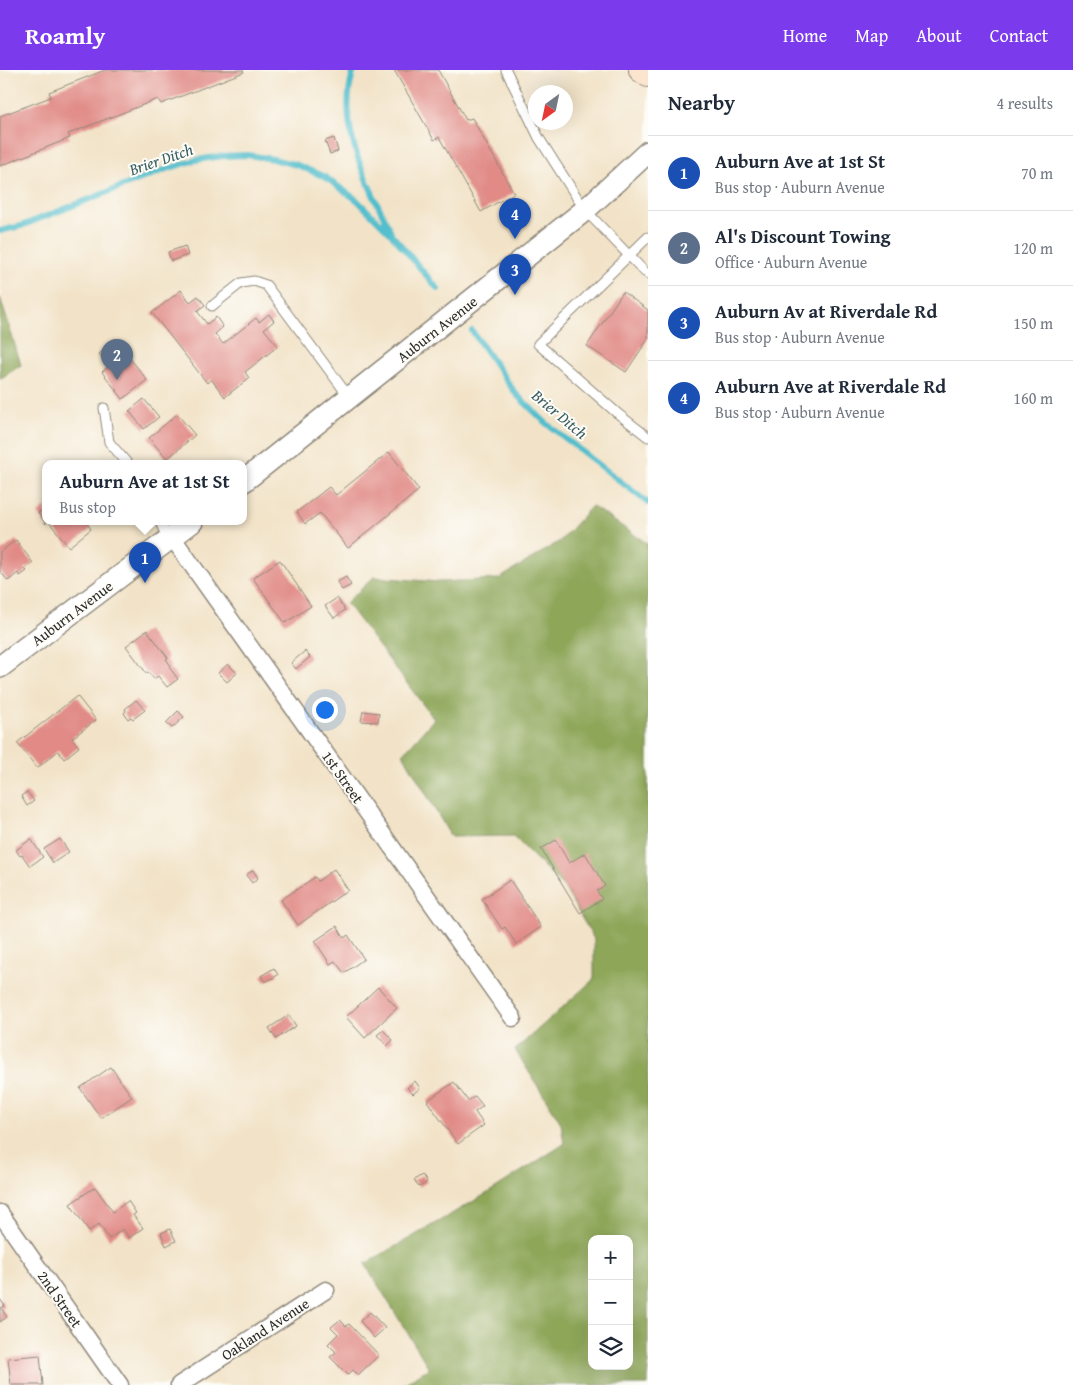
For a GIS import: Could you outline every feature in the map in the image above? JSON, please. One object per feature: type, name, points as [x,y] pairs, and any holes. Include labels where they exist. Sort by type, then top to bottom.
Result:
[{"type":"main road","points":[[641,70],[648,75]]},
{"type":"street","name":"Auburn Avenue","points":[[247,479],[585,210],[648,152]]},
{"type":"street","name":"Auburn Avenue","points":[[0,667],[167,533],[185,525]]},
{"type":"street","name":"1st Street","points":[[167,533],[513,1018]]},
{"type":"street","name":"2nd Street","points":[[0,1213],[120,1385]]},
{"type":"street","name":"Oakland Avenue","points":[[179,1385],[326,1290]]},
{"type":"lane","points":[[506,70],[539,138],[585,210],[648,274]]},
{"type":"lane","points":[[648,237],[538,344],[648,437]]},
{"type":"lane","points":[[212,306],[241,283],[254,281],[266,285],[349,398]]},
{"type":"lane","points":[[104,408],[109,442],[125,460]]},
{"type":"green space","points":[[0,297],[21,365],[0,379]]},
{"type":"green space","points":[[592,506],[648,544],[648,1385],[402,1385],[429,1368],[365,1264],[486,1194],[564,1144],[561,1123],[515,1050],[594,979],[594,939],[564,887],[513,836],[451,837],[403,754],[434,719],[346,603],[374,577],[439,582],[499,579],[560,541]]},
{"type":"building","points":[[105,70],[243,70],[244,72],[161,104],[158,99],[68,134],[70,138],[0,166],[0,116],[51,97],[49,92]]},
{"type":"building","points":[[394,70],[438,70],[466,120],[472,118],[514,193],[481,212],[439,137],[434,140]]},
{"type":"building","points":[[334,138],[338,151],[330,154],[325,141]]},
{"type":"building","points":[[185,246],[188,255],[171,261],[168,252]]},
{"type":"building","points":[[181,290],[190,302],[198,296],[205,305],[197,311],[207,324],[216,317],[223,327],[215,334],[223,344],[256,318],[259,322],[269,314],[274,321],[264,329],[278,346],[245,372],[249,378],[225,397],[211,379],[207,383],[152,313]]},
{"type":"building","points":[[623,292],[648,310],[648,339],[626,372],[587,346]]},
{"type":"building","points":[[115,341],[147,380],[123,399],[102,372],[109,366],[99,354]]},
{"type":"building","points":[[144,399],[159,417],[144,429],[129,411]]},
{"type":"building","points":[[177,414],[195,435],[167,459],[149,438]]},
{"type":"building","points":[[389,452],[419,490],[348,548],[320,513],[305,524],[297,512],[329,487],[336,495]]},
{"type":"building","points":[[42,510],[42,518],[38,513]]},
{"type":"building","points":[[51,525],[88,525],[91,529],[69,547]]},
{"type":"building","points":[[16,540],[33,563],[25,569],[27,571],[20,576],[18,573],[8,581],[0,571],[0,552]]},
{"type":"building","points":[[280,560],[311,606],[285,623],[253,578]]},
{"type":"building","points":[[346,577],[351,585],[342,590],[337,582]]},
{"type":"building","points":[[337,598],[345,610],[334,618],[325,606]]},
{"type":"building","points":[[147,630],[168,658],[166,659],[171,666],[169,667],[178,679],[167,687],[158,676],[154,679],[148,672],[147,674],[126,646]]},
{"type":"building","points":[[305,651],[310,657],[296,669],[291,663]]},
{"type":"building","points":[[228,664],[237,673],[227,682],[218,673]]},
{"type":"building","points":[[77,696],[96,720],[72,738],[79,747],[64,759],[58,751],[37,768],[17,743]]},
{"type":"building","points":[[136,700],[145,710],[133,719],[131,717],[128,719],[124,713],[125,709]]},
{"type":"building","points":[[178,711],[184,717],[172,728],[166,723]]},
{"type":"building","points":[[363,711],[379,713],[378,722],[361,721]]},
{"type":"building","points":[[27,792],[34,801],[27,806],[21,796]]},
{"type":"building","points":[[31,839],[43,857],[30,866],[16,850]]},
{"type":"building","points":[[60,839],[69,852],[53,863],[44,849]]},
{"type":"building","points":[[556,840],[569,863],[585,853],[605,886],[597,891],[602,899],[580,913],[541,849]]},
{"type":"building","points":[[334,869],[348,890],[298,925],[281,900],[315,877],[318,881]]},
{"type":"building","points":[[253,870],[258,878],[252,883],[246,875]]},
{"type":"building","points":[[510,880],[541,927],[516,944],[505,927],[502,929],[482,899]]},
{"type":"building","points":[[337,926],[344,938],[348,935],[364,959],[344,973],[335,961],[330,964],[315,941]]},
{"type":"building","points":[[274,968],[278,975],[265,982],[261,976]]},
{"type":"building","points":[[378,987],[397,1008],[365,1038],[346,1017]]},
{"type":"building","points":[[289,1015],[296,1026],[276,1039],[269,1028]]},
{"type":"building","points":[[383,1030],[393,1040],[387,1046],[377,1035]]},
{"type":"building","points":[[111,1067],[132,1097],[101,1118],[80,1088]]},
{"type":"building","points":[[415,1081],[420,1088],[413,1094],[407,1088]]},
{"type":"building","points":[[454,1082],[468,1101],[475,1096],[483,1106],[475,1112],[484,1125],[458,1144],[427,1101]]},
{"type":"building","points":[[422,1175],[427,1182],[419,1187],[414,1180]]},
{"type":"building","points":[[95,1187],[113,1212],[128,1201],[136,1213],[133,1215],[143,1228],[129,1238],[123,1229],[109,1239],[99,1224],[89,1231],[70,1204]]},
{"type":"building","points":[[170,1229],[176,1241],[166,1246],[161,1233]]},
{"type":"building","points":[[0,1299],[5,1306],[1,1308],[7,1317],[0,1322]]},
{"type":"building","points":[[370,1312],[385,1328],[374,1338],[360,1321]]},
{"type":"building","points":[[340,1320],[346,1326],[349,1324],[379,1355],[358,1375],[353,1370],[348,1375],[330,1357],[336,1352],[328,1344],[338,1334],[331,1327]]},
{"type":"building","points":[[40,1355],[43,1385],[11,1385],[8,1358]]},
{"type":"waterway","points":[[354,70],[349,91],[348,112],[351,133],[356,153],[372,193],[391,232]]},
{"type":"waterway","name":"Brier Ditch","points":[[0,231],[21,226],[164,170],[196,160],[248,155],[297,165],[325,177],[357,200],[393,236],[438,289]]},
{"type":"waterway","name":"Brier Ditch","points":[[472,331],[516,394],[547,424],[648,503]]},
{"type":"place","name":"Auburn Ave at Riverdale Rd","points":[[515,239]]},
{"type":"place","name":"Auburn Av at Riverdale Rd","points":[[515,295]]},
{"type":"place","name":"Al's Discount Towing","points":[[117,380]]},
{"type":"place","name":"Auburn Ave at 1st St","points":[[145,583]]}]
